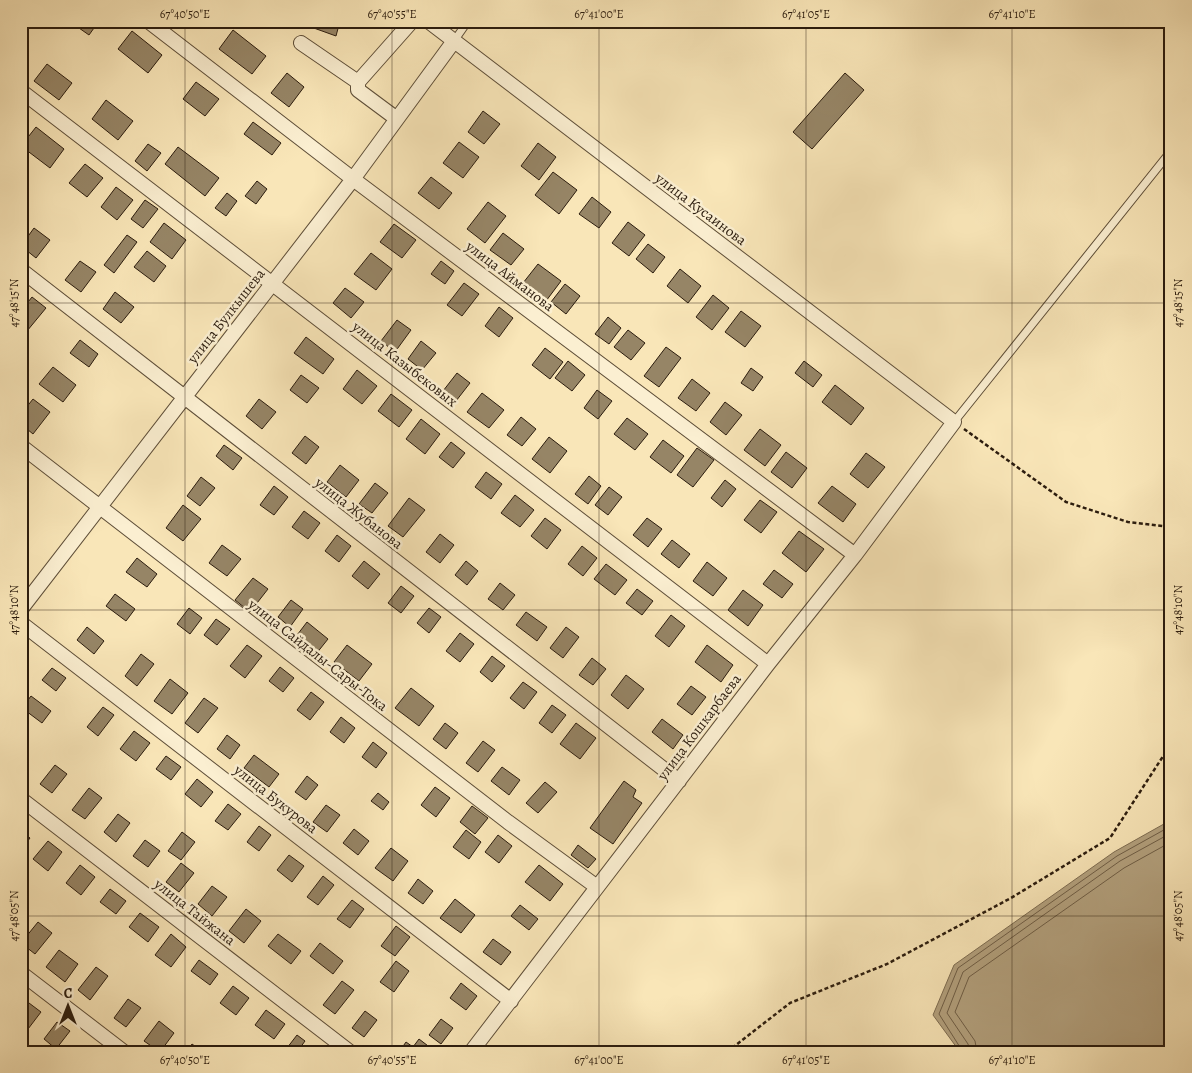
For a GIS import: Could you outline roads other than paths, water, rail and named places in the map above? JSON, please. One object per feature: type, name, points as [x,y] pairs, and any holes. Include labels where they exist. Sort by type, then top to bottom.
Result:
[{"type":"street","name":"улица Айманова","points":[[148,21],[353,179],[855,555]]},
{"type":"street","points":[[397,119],[358,90],[358,82],[412,21]]},
{"type":"street","name":"улица Кусаинова","points":[[428,21],[954,422]]},
{"type":"street","name":"улица Булкышева","points":[[21,609],[353,179],[454,41]]},
{"type":"street","points":[[302,43],[358,82]]},
{"type":"street","name":"улица Казыбековых","points":[[21,91],[273,282],[768,664]]},
{"type":"street","name":"улица Жубанова","points":[[21,270],[679,780]]},
{"type":"street","name":"улица Кошкарбаева","points":[[471,1052],[768,664],[855,555],[954,422]]},
{"type":"street","name":"улица Сайдалы-Сары-Тока","points":[[21,446],[500,816],[597,887]]},
{"type":"street","name":"улица Букурова","points":[[21,623],[510,1000]]},
{"type":"street","name":"улица Тайжана","points":[[21,799],[350,1052]]},
{"type":"street","points":[[21,973],[124,1052]]},
{"type":"lane","points":[[454,41],[468,21]]},
{"type":"lane","points":[[954,422],[1171,151]]},
{"type":"water","points":[[1171,820],[1171,1052],[960,1052],[933,1015],[954,965],[1114,852]]}]
